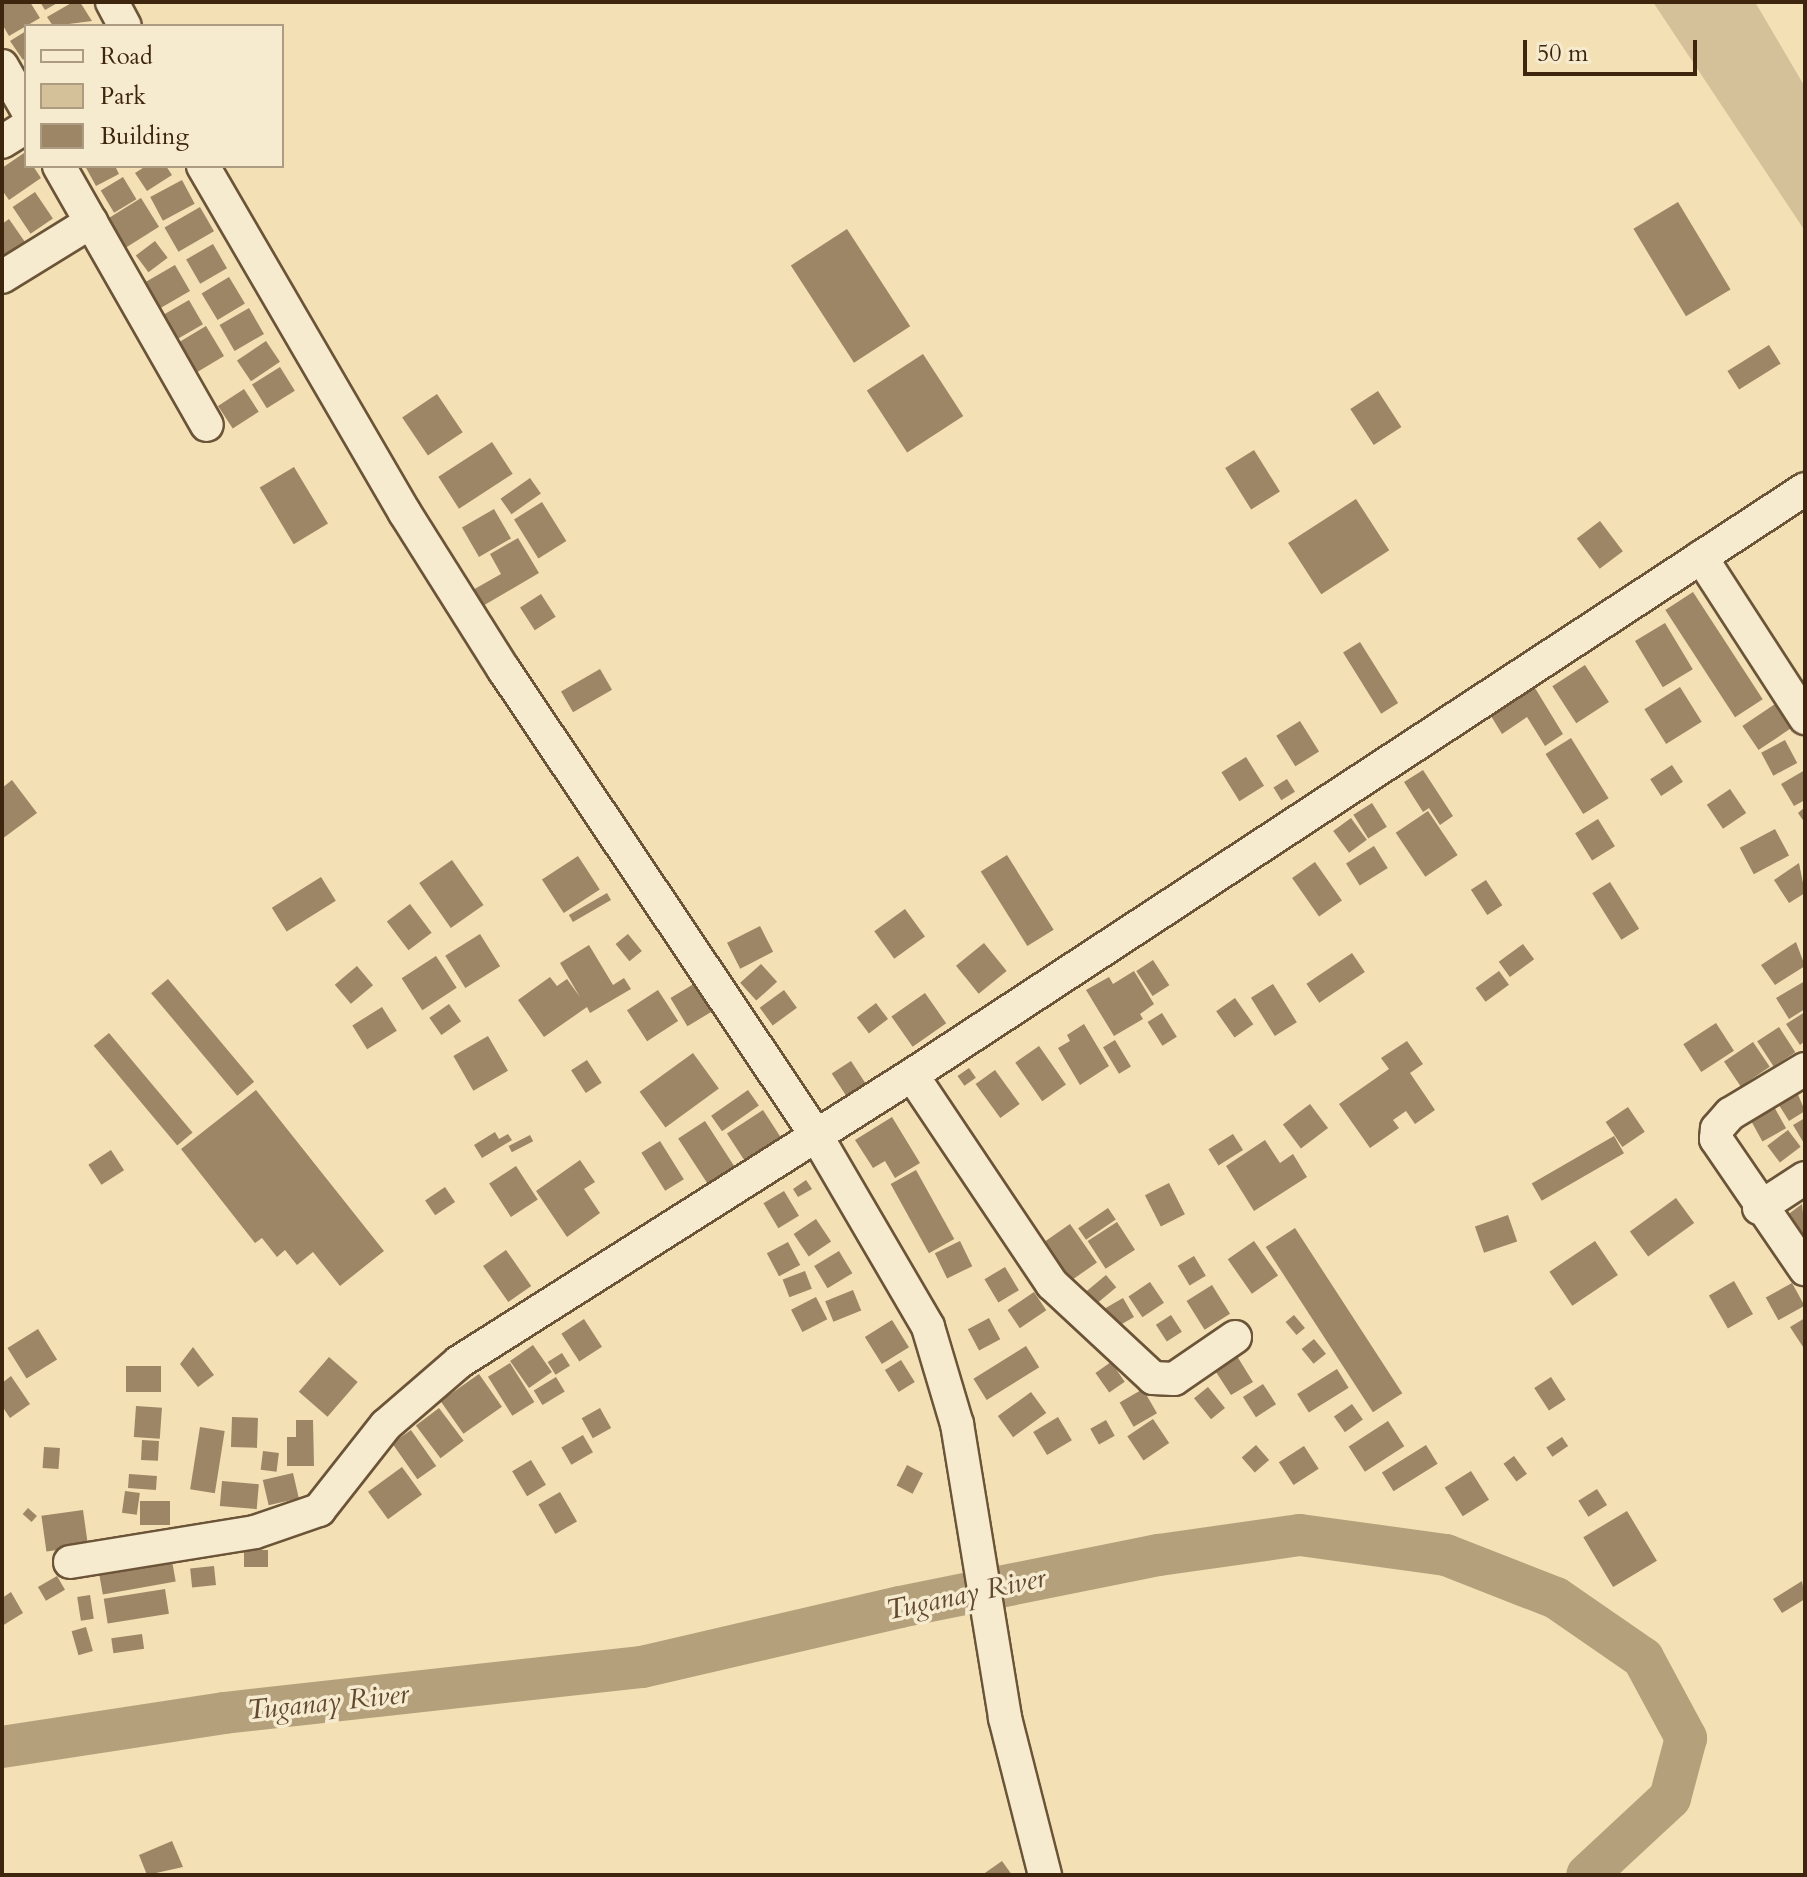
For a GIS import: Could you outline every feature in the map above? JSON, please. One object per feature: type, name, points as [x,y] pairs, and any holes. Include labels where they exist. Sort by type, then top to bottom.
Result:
[{"type":"street","points":[[112,2],[124,24]]},
{"type":"street","points":[[2,66],[24,104]]},
{"type":"street","points":[[2,142],[24,128]]},
{"type":"street","points":[[60,168],[207,425]]},
{"type":"street","points":[[204,168],[342,408],[504,670],[816,1135],[928,1327],[967,1479],[1017,1775],[1045,1875]]},
{"type":"street","points":[[2,277],[91,222]]},
{"type":"street","points":[[70,1562],[255,1532],[319,1510],[386,1425],[437,1378],[912,1075],[1805,489]]},
{"type":"street","points":[[1701,557],[1805,718]]},
{"type":"street","points":[[1805,1069],[1730,1114],[1717,1129],[1720,1148],[1759,1208],[1805,1269]]},
{"type":"street","points":[[912,1075],[1052,1284],[1153,1378],[1174,1379],[1235,1337]]},
{"type":"street","points":[[1759,1208],[1805,1178]]},
{"type":"green space","points":[[1653,2],[1755,2],[1805,87],[1805,231]]},
{"type":"building","points":[[2,2],[30,2],[40,18],[24,24],[24,27],[9,36],[2,24]]},
{"type":"building","points":[[40,2],[59,2],[45,10]]},
{"type":"building","points":[[73,2],[80,2],[92,21],[52,24],[47,17]]},
{"type":"building","points":[[24,32],[23,60],[10,41]]},
{"type":"building","points":[[24,153],[24,168],[34,168],[41,178],[9,200],[2,190],[2,168]]},
{"type":"building","points":[[86,168],[116,168],[119,174],[96,186]]},
{"type":"building","points":[[143,168],[167,168],[172,175],[147,191],[135,173]]},
{"type":"building","points":[[123,177],[136,199],[114,213],[101,190]]},
{"type":"building","points":[[182,180],[195,204],[163,221],[150,197]]},
{"type":"building","points":[[35,192],[53,219],[31,234],[13,207]]},
{"type":"building","points":[[141,198],[159,227],[122,250],[104,221]]},
{"type":"building","points":[[1678,202],[1731,289],[1686,316],[1633,229]]},
{"type":"building","points":[[200,207],[214,231],[178,252],[164,228]]},
{"type":"building","points":[[9,219],[25,242],[4,256],[2,224]]},
{"type":"building","points":[[847,229],[910,326],[854,363],[791,265]]},
{"type":"building","points":[[155,241],[168,258],[148,272],[136,255]]},
{"type":"building","points":[[213,244],[227,268],[200,284],[186,260]]},
{"type":"building","points":[[175,265],[190,291],[156,310],[141,284]]},
{"type":"building","points":[[229,277],[245,304],[218,320],[202,293]]},
{"type":"building","points":[[189,300],[203,324],[170,343],[156,319]]},
{"type":"building","points":[[249,308],[264,334],[235,351],[220,325]]},
{"type":"building","points":[[206,326],[224,356],[191,376],[173,346]]},
{"type":"building","points":[[266,341],[280,362],[251,381],[237,361]]},
{"type":"building","points":[[1769,345],[1781,364],[1739,390],[1727,371]]},
{"type":"building","points":[[923,354],[963,416],[907,453],[867,390]]},
{"type":"building","points":[[280,367],[295,391],[267,408],[252,384]]},
{"type":"building","points":[[244,389],[259,412],[233,429],[218,406]]},
{"type":"building","points":[[1378,391],[1401,427],[1374,445],[1350,409]]},
{"type":"building","points":[[437,394],[463,432],[428,456],[402,417]]},
{"type":"building","points":[[492,442],[513,474],[459,509],[438,477]]},
{"type":"building","points":[[1254,450],[1280,492],[1251,510],[1225,468]]},
{"type":"building","points":[[294,467],[328,524],[294,544],[260,488]]},
{"type":"building","points":[[530,478],[541,494],[511,514],[501,499]]},
{"type":"building","points":[[1356,499],[1389,550],[1321,594],[1288,543]]},
{"type":"building","points":[[542,502],[566,541],[538,558],[514,519]]},
{"type":"building","points":[[494,509],[511,538],[479,557],[462,528]]},
{"type":"building","points":[[1600,521],[1623,551],[1600,569],[1577,538]]},
{"type":"building","points":[[518,538],[539,573],[481,607],[471,591],[501,574],[490,554]]},
{"type":"building","points":[[1693,592],[1763,699],[1735,717],[1665,610]]},
{"type":"building","points":[[541,594],[556,617],[535,630],[520,608]]},
{"type":"building","points":[[1665,623],[1693,669],[1663,687],[1635,641]]},
{"type":"building","points":[[1360,642],[1398,703],[1381,714],[1343,653]]},
{"type":"building","points":[[1585,665],[1609,702],[1576,723],[1552,686]]},
{"type":"building","points":[[600,669],[612,690],[573,712],[561,692]]},
{"type":"building","points":[[1680,687],[1702,722],[1666,744],[1644,709]]},
{"type":"building","points":[[1535,688],[1563,734],[1545,746],[1527,717],[1502,734],[1491,716]]},
{"type":"building","points":[[1778,702],[1794,726],[1759,750],[1742,726]]},
{"type":"building","points":[[1300,721],[1319,752],[1295,766],[1276,736]]},
{"type":"building","points":[[1571,738],[1609,798],[1583,814],[1546,754]]},
{"type":"building","points":[[1785,740],[1797,763],[1773,776],[1761,753]]},
{"type":"building","points":[[1246,757],[1264,786],[1239,801],[1221,772]]},
{"type":"building","points":[[1672,765],[1683,782],[1661,796],[1650,779]]},
{"type":"building","points":[[1423,770],[1453,816],[1440,825],[1429,808],[1423,812],[1404,782]]},
{"type":"building","points":[[1805,770],[1805,800],[1794,806],[1781,784]]},
{"type":"building","points":[[1287,779],[1295,792],[1281,800],[1273,787]]},
{"type":"building","points":[[12,780],[37,813],[2,839],[2,788]]},
{"type":"building","points":[[1730,789],[1746,813],[1723,829],[1707,805]]},
{"type":"building","points":[[1372,803],[1387,827],[1368,838],[1353,815]]},
{"type":"building","points":[[1805,807],[1805,823],[1798,813]]},
{"type":"building","points":[[1428,811],[1458,855],[1425,877],[1396,833]]},
{"type":"building","points":[[1351,818],[1367,840],[1349,853],[1333,831]]},
{"type":"building","points":[[1598,819],[1615,846],[1592,860],[1575,833]]},
{"type":"building","points":[[1775,829],[1789,855],[1754,874],[1740,848]]},
{"type":"building","points":[[1374,846],[1388,868],[1360,886],[1346,863]]},
{"type":"building","points":[[1007,855],[1054,930],[1027,946],[981,871]]},
{"type":"building","points":[[578,856],[600,890],[564,913],[542,879]]},
{"type":"building","points":[[452,860],[484,905],[451,928],[419,883]]},
{"type":"building","points":[[1315,862],[1342,901],[1319,917],[1292,878]]},
{"type":"building","points":[[1799,863],[1805,893],[1789,903],[1774,880]]},
{"type":"building","points":[[321,877],[336,901],[287,931],[272,908]]},
{"type":"building","points":[[1486,880],[1502,905],[1487,915],[1471,890]]},
{"type":"building","points":[[1610,882],[1639,929],[1621,940],[1592,893]]},
{"type":"building","points":[[607,893],[611,900],[573,922],[569,915]]},
{"type":"building","points":[[410,904],[432,933],[409,950],[387,921]]},
{"type":"building","points":[[905,909],[925,937],[894,959],[874,931]]},
{"type":"building","points":[[760,926],[773,952],[740,969],[727,943]]},
{"type":"building","points":[[480,934],[500,966],[465,988],[445,956]]},
{"type":"building","points":[[628,934],[642,951],[629,961],[616,944]]},
{"type":"building","points":[[1796,942],[1805,966],[1775,985],[1761,965]]},
{"type":"building","points":[[984,943],[1007,971],[979,994],[956,966]]},
{"type":"building","points":[[1523,944],[1534,959],[1510,977],[1499,962]]},
{"type":"building","points":[[589,945],[613,985],[624,978],[631,989],[590,1013],[587,1007],[544,1037],[518,1000],[550,977],[557,986],[567,979],[580,997],[560,963]]},
{"type":"building","points":[[1352,953],[1365,972],[1319,1003],[1306,984]]},
{"type":"building","points":[[436,956],[457,988],[422,1010],[402,978]]},
{"type":"building","points":[[1153,960],[1169,985],[1153,996],[1136,971]]},
{"type":"building","points":[[761,964],[777,982],[756,1001],[740,983]]},
{"type":"building","points":[[357,966],[373,985],[351,1004],[335,985]]},
{"type":"building","points":[[1134,971],[1154,1004],[1140,1014],[1143,1019],[1114,1036],[1086,990],[1109,977],[1113,984]]},
{"type":"building","points":[[1499,971],[1509,985],[1486,1002],[1476,988]]},
{"type":"building","points":[[168,979],[254,1082],[237,1096],[151,993]]},
{"type":"building","points":[[1805,981],[1805,1009],[1789,1019],[1776,998]]},
{"type":"building","points":[[697,982],[714,1010],[687,1026],[670,998]]},
{"type":"building","points":[[1273,984],[1297,1022],[1275,1036],[1251,998]]},
{"type":"building","points":[[658,990],[678,1021],[647,1041],[627,1010]]},
{"type":"building","points":[[784,990],[797,1008],[773,1025],[760,1008]]},
{"type":"building","points":[[925,993],[946,1023],[913,1047],[891,1017]]},
{"type":"building","points":[[1235,998],[1253,1024],[1235,1037],[1216,1011]]},
{"type":"building","points":[[876,1003],[888,1019],[869,1033],[857,1017]]},
{"type":"building","points":[[449,1004],[461,1021],[441,1035],[429,1018]]},
{"type":"building","points":[[382,1007],[397,1031],[367,1049],[352,1026]]},
{"type":"building","points":[[1805,1012],[1805,1041],[1800,1045],[1786,1024]]},
{"type":"building","points":[[1162,1013],[1177,1037],[1162,1046],[1148,1022]]},
{"type":"building","points":[[1716,1023],[1734,1051],[1701,1072],[1683,1044]]},
{"type":"building","points":[[1084,1024],[1109,1066],[1080,1085],[1058,1048],[1070,1041],[1067,1035]]},
{"type":"building","points":[[1779,1027],[1795,1052],[1774,1066],[1757,1041]]},
{"type":"building","points":[[109,1033],[193,1133],[177,1145],[94,1046]]},
{"type":"building","points":[[488,1036],[508,1071],[473,1091],[453,1056]]},
{"type":"building","points":[[1115,1040],[1131,1067],[1119,1074],[1103,1047]]},
{"type":"building","points":[[1407,1041],[1423,1064],[1410,1073],[1435,1110],[1415,1124],[1406,1111],[1393,1120],[1399,1128],[1370,1148],[1339,1104],[1389,1069],[1381,1058]]},
{"type":"building","points":[[1753,1042],[1770,1067],[1741,1086],[1724,1062]]},
{"type":"building","points":[[1039,1046],[1066,1085],[1042,1101],[1015,1063]]},
{"type":"building","points":[[693,1053],[719,1089],[665,1127],[640,1092]]},
{"type":"building","points":[[587,1060],[602,1083],[586,1093],[571,1070]]},
{"type":"building","points":[[851,1061],[868,1087],[849,1100],[832,1074]]},
{"type":"building","points":[[969,1068],[976,1078],[964,1086],[958,1076]]},
{"type":"building","points":[[995,1070],[1020,1104],[1000,1118],[976,1084]]},
{"type":"building","points":[[256,1090],[384,1251],[340,1286],[313,1252],[297,1265],[285,1250],[277,1257],[262,1238],[255,1243],[181,1149]]},
{"type":"building","points":[[748,1090],[759,1106],[722,1131],[711,1116]]},
{"type":"building","points":[[1796,1090],[1805,1111],[1789,1121],[1777,1102]]},
{"type":"building","points":[[1772,1103],[1786,1128],[1762,1141],[1748,1116]]},
{"type":"building","points":[[1310,1104],[1328,1128],[1301,1148],[1283,1124]]},
{"type":"building","points":[[1628,1107],[1645,1132],[1622,1147],[1606,1122]]},
{"type":"building","points":[[763,1110],[783,1141],[747,1164],[727,1133]]},
{"type":"building","points":[[892,1117],[920,1163],[895,1178],[885,1161],[873,1168],[855,1140]]},
{"type":"building","points":[[1805,1118],[1805,1145],[1793,1125]]},
{"type":"building","points":[[705,1121],[735,1167],[708,1185],[678,1138]]},
{"type":"building","points":[[1788,1130],[1801,1147],[1780,1162],[1767,1146]]},
{"type":"building","points":[[495,1132],[499,1139],[508,1134],[512,1140],[482,1158],[474,1145]]},
{"type":"building","points":[[1233,1134],[1243,1150],[1218,1165],[1208,1149]]},
{"type":"building","points":[[530,1135],[533,1141],[512,1152],[509,1146]]},
{"type":"building","points":[[1614,1136],[1624,1153],[1542,1201],[1532,1184]]},
{"type":"building","points":[[1265,1140],[1280,1163],[1293,1154],[1307,1177],[1254,1211],[1226,1166]]},
{"type":"building","points":[[660,1141],[684,1179],[665,1191],[641,1153]]},
{"type":"building","points":[[111,1150],[124,1170],[101,1185],[88,1165]]},
{"type":"building","points":[[580,1160],[595,1182],[584,1189],[600,1213],[567,1237],[536,1191]]},
{"type":"building","points":[[516,1166],[538,1200],[511,1217],[489,1183]]},
{"type":"building","points":[[916,1170],[954,1239],[929,1253],[891,1184]]},
{"type":"building","points":[[806,1180],[812,1189],[798,1197],[793,1189]]},
{"type":"building","points":[[1169,1183],[1185,1214],[1161,1226],[1145,1195]]},
{"type":"building","points":[[445,1187],[455,1202],[435,1215],[425,1200]]},
{"type":"building","points":[[784,1191],[799,1216],[778,1228],[763,1203]]},
{"type":"building","points":[[1676,1198],[1694,1223],[1648,1257],[1630,1232]]},
{"type":"building","points":[[1802,1204],[1805,1233],[1797,1239],[1782,1219]]},
{"type":"building","points":[[1108,1208],[1116,1220],[1086,1240],[1078,1228]]},
{"type":"building","points":[[1508,1215],[1517,1241],[1484,1253],[1475,1226]]},
{"type":"building","points":[[816,1219],[831,1241],[809,1256],[794,1234]]},
{"type":"building","points":[[1117,1222],[1135,1250],[1106,1269],[1088,1241]]},
{"type":"building","points":[[1070,1224],[1097,1263],[1066,1284],[1039,1246]]},
{"type":"building","points":[[1295,1228],[1402,1393],[1373,1412],[1266,1247]]},
{"type":"building","points":[[960,1241],[972,1266],[947,1278],[935,1253]]},
{"type":"building","points":[[1254,1241],[1278,1275],[1252,1294],[1228,1259]]},
{"type":"building","points":[[1595,1241],[1618,1275],[1572,1306],[1549,1272]]},
{"type":"building","points":[[788,1242],[800,1265],[779,1276],[767,1253]]},
{"type":"building","points":[[506,1250],[531,1286],[508,1302],[483,1266]]},
{"type":"building","points":[[839,1251],[852,1273],[828,1288],[814,1266]]},
{"type":"building","points":[[1194,1256],[1206,1276],[1190,1286],[1178,1266]]},
{"type":"building","points":[[1005,1267],[1019,1290],[998,1303],[984,1279]]},
{"type":"building","points":[[805,1271],[812,1289],[789,1297],[783,1280]]},
{"type":"building","points":[[1106,1275],[1116,1287],[1096,1305],[1085,1292]]},
{"type":"building","points":[[1734,1281],[1753,1314],[1728,1328],[1709,1296]]},
{"type":"building","points":[[1150,1282],[1164,1303],[1142,1317],[1128,1297]]},
{"type":"building","points":[[1792,1283],[1805,1306],[1778,1320],[1766,1298]]},
{"type":"building","points":[[1212,1285],[1230,1314],[1205,1330],[1187,1301]]},
{"type":"building","points":[[853,1290],[861,1310],[833,1322],[825,1301]]},
{"type":"building","points":[[1034,1292],[1046,1310],[1020,1328],[1007,1310]]},
{"type":"building","points":[[816,1297],[827,1319],[802,1332],[791,1310]]},
{"type":"building","points":[[1123,1298],[1134,1317],[1116,1328],[1105,1308]]},
{"type":"building","points":[[1171,1315],[1182,1332],[1167,1342],[1156,1325]]},
{"type":"building","points":[[1294,1315],[1305,1328],[1297,1335],[1286,1322]]},
{"type":"building","points":[[989,1318],[1000,1339],[979,1350],[968,1329]]},
{"type":"building","points":[[1805,1318],[1805,1350],[1790,1327]]},
{"type":"building","points":[[584,1319],[602,1347],[579,1361],[561,1334]]},
{"type":"building","points":[[892,1320],[909,1347],[882,1364],[865,1337]]},
{"type":"building","points":[[38,1329],[57,1360],[27,1379],[7,1348]]},
{"type":"building","points":[[1314,1339],[1326,1354],[1314,1364],[1302,1349]]},
{"type":"building","points":[[533,1345],[552,1372],[529,1388],[510,1361]]},
{"type":"building","points":[[1026,1346],[1039,1367],[987,1400],[973,1379]]},
{"type":"building","points":[[193,1347],[214,1375],[198,1387],[180,1364]]},
{"type":"building","points":[[1232,1348],[1253,1382],[1231,1395],[1216,1372],[1224,1367],[1218,1357]]},
{"type":"building","points":[[562,1353],[570,1366],[556,1375],[548,1362]]},
{"type":"building","points":[[329,1357],[358,1382],[328,1417],[299,1392]]},
{"type":"building","points":[[901,1360],[915,1382],[899,1392],[885,1370]]},
{"type":"building","points":[[1111,1362],[1125,1382],[1109,1393],[1095,1373]]},
{"type":"building","points":[[510,1363],[534,1402],[512,1416],[488,1377]]},
{"type":"building","points":[[126,1366],[161,1366],[161,1392],[126,1392]]},
{"type":"building","points":[[1337,1369],[1349,1388],[1309,1413],[1297,1394]]},
{"type":"building","points":[[479,1374],[502,1407],[463,1434],[440,1401]]},
{"type":"building","points":[[11,1376],[30,1404],[10,1418],[2,1406],[2,1383]]},
{"type":"building","points":[[556,1377],[565,1392],[542,1405],[534,1390]]},
{"type":"building","points":[[1551,1377],[1566,1400],[1549,1411],[1534,1388]]},
{"type":"building","points":[[1263,1384],[1276,1404],[1256,1417],[1243,1397]]},
{"type":"building","points":[[1208,1387],[1225,1408],[1211,1419],[1194,1398]]},
{"type":"building","points":[[1143,1389],[1157,1413],[1134,1427],[1120,1402]]},
{"type":"building","points":[[1031,1392],[1046,1413],[1013,1437],[998,1416]]},
{"type":"building","points":[[1352,1404],[1363,1420],[1345,1432],[1334,1417]]},
{"type":"building","points":[[136,1406],[162,1408],[160,1439],[134,1437]]},
{"type":"building","points":[[439,1408],[464,1441],[441,1458],[416,1425]]},
{"type":"building","points":[[600,1408],[611,1428],[593,1438],[582,1418]]},
{"type":"building","points":[[232,1417],[258,1418],[257,1448],[231,1447]]},
{"type":"building","points":[[1058,1417],[1072,1440],[1047,1455],[1033,1432]]},
{"type":"building","points":[[1153,1419],[1169,1443],[1144,1460],[1127,1436]]},
{"type":"building","points":[[296,1420],[313,1420],[314,1466],[287,1466],[287,1437],[296,1437]]},
{"type":"building","points":[[1106,1420],[1115,1436],[1099,1444],[1090,1429]]},
{"type":"building","points":[[1388,1421],[1404,1446],[1365,1472],[1349,1447]]},
{"type":"building","points":[[200,1427],[225,1431],[215,1493],[190,1489]]},
{"type":"building","points":[[411,1430],[436,1466],[417,1479],[392,1443]]},
{"type":"building","points":[[583,1435],[593,1452],[571,1465],[561,1448]]},
{"type":"building","points":[[1562,1437],[1568,1446],[1552,1457],[1546,1448]]},
{"type":"building","points":[[142,1440],[159,1441],[158,1461],[141,1460]]},
{"type":"building","points":[[1256,1445],[1269,1460],[1255,1473],[1242,1457]]},
{"type":"building","points":[[1426,1445],[1438,1464],[1394,1491],[1382,1473]]},
{"type":"building","points":[[1304,1446],[1319,1469],[1294,1485],[1279,1462]]},
{"type":"building","points":[[44,1447],[60,1448],[58,1469],[43,1468]]},
{"type":"building","points":[[263,1451],[279,1453],[277,1472],[261,1470]]},
{"type":"building","points":[[1514,1456],[1527,1474],[1516,1481],[1503,1464]]},
{"type":"building","points":[[531,1460],[546,1485],[527,1496],[512,1471]]},
{"type":"building","points":[[907,1465],[923,1473],[913,1494],[897,1485]]},
{"type":"building","points":[[402,1467],[422,1495],[388,1519],[368,1492]]},
{"type":"building","points":[[1471,1471],[1489,1500],[1463,1516],[1445,1487]]},
{"type":"building","points":[[293,1473],[299,1498],[269,1505],[263,1480]]},
{"type":"building","points":[[129,1474],[157,1476],[156,1490],[128,1488]]},
{"type":"building","points":[[222,1481],[259,1484],[257,1509],[220,1506]]},
{"type":"building","points":[[1597,1489],[1607,1505],[1588,1517],[1578,1501]]},
{"type":"building","points":[[125,1491],[140,1493],[137,1515],[122,1513]]},
{"type":"building","points":[[560,1492],[577,1521],[555,1534],[538,1504]]},
{"type":"building","points":[[140,1501],[170,1501],[170,1525],[140,1525]]},
{"type":"building","points":[[28,1508],[37,1516],[32,1522],[23,1514]]},
{"type":"building","points":[[83,1510],[88,1546],[46,1551],[41,1516]]},
{"type":"building","points":[[1627,1511],[1657,1561],[1613,1587],[1583,1537]]},
{"type":"building","points":[[244,1550],[268,1550],[268,1567],[244,1567]]},
{"type":"building","points":[[171,1555],[176,1582],[103,1594],[98,1568]]},
{"type":"building","points":[[214,1566],[216,1585],[192,1587],[190,1569]]},
{"type":"building","points":[[57,1576],[65,1590],[46,1601],[38,1587]]},
{"type":"building","points":[[1802,1581],[1805,1599],[1782,1613],[1773,1599]]},
{"type":"building","points":[[165,1589],[169,1614],[108,1623],[104,1599]]},
{"type":"building","points":[[11,1592],[23,1613],[2,1626],[2,1598]]},
{"type":"building","points":[[90,1595],[94,1619],[81,1621],[77,1597]]},
{"type":"building","points":[[86,1627],[93,1651],[78,1655],[72,1631]]},
{"type":"building","points":[[142,1634],[144,1649],[113,1653],[111,1638]]},
{"type":"building","points":[[172,1841],[183,1867],[147,1875],[139,1855]]},
{"type":"building","points":[[1002,1861],[1012,1875],[982,1875]]},
{"type":"waterway","name":"Tuganay River","points":[[2,1747],[224,1713],[642,1667],[900,1607],[1159,1555],[1300,1535],[1446,1555],[1556,1598],[1643,1658],[1686,1738],[1670,1798],[1587,1875]]}]
